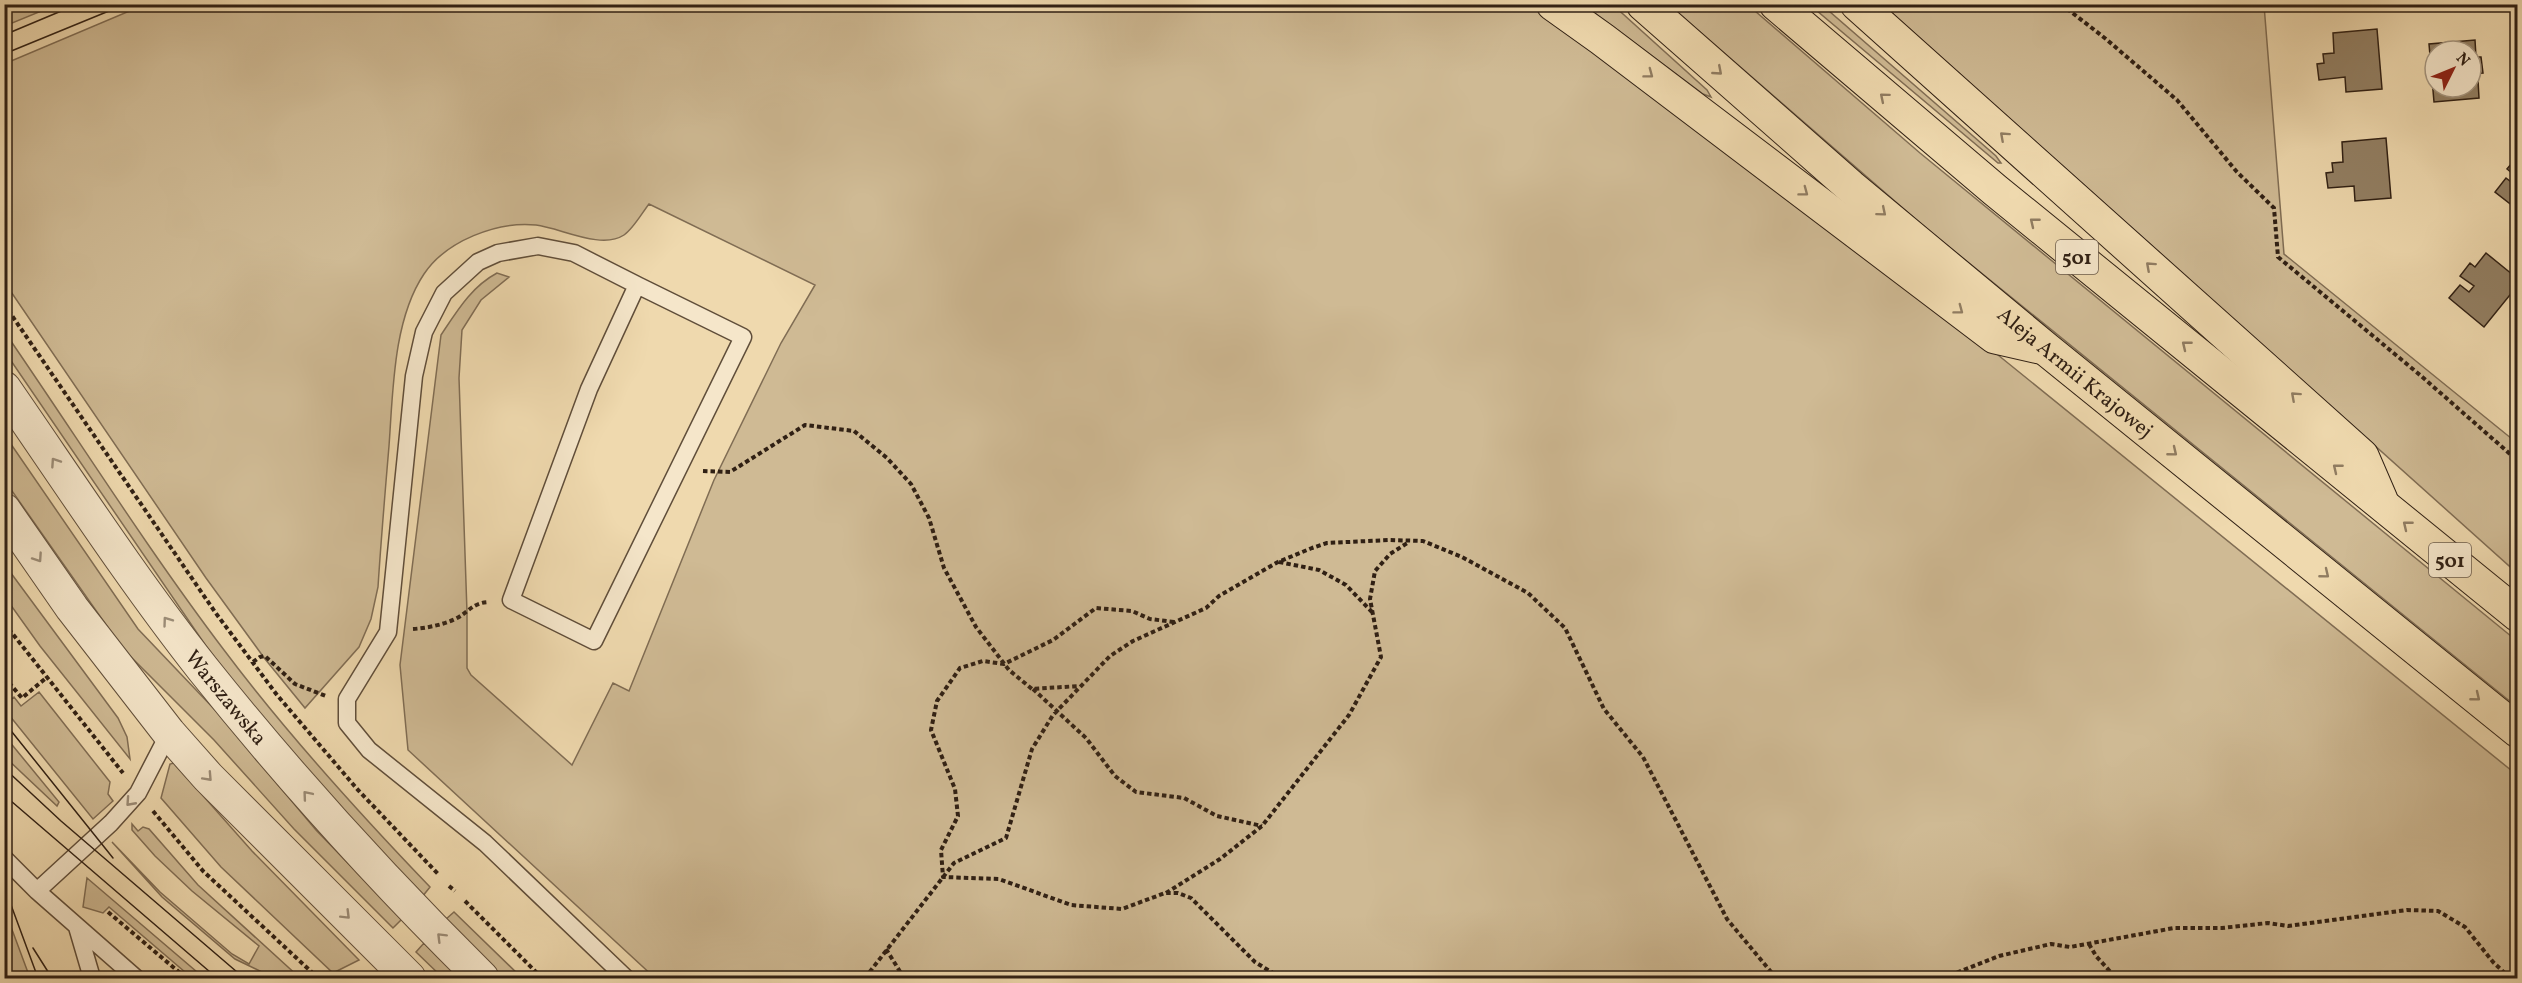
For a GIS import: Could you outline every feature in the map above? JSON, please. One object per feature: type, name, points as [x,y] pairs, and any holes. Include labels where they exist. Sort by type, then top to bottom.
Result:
[{"type":"main road","points":[[1554,4],[1995,337],[2046,349]]},
{"type":"main road","name":"Aleja Armii Krajowej","points":[[1643,4],[1851,187],[2046,349],[2517,730]]},
{"type":"main road","name":"501","points":[[1776,4],[1995,190],[2517,615]]},
{"type":"main road","points":[[1857,4],[2362,456],[2383,504]]},
{"type":"street","name":"Warszawska","points":[[4,388],[115,550],[202,668],[311,800],[416,913],[482,978]]},
{"type":"street","points":[[4,510],[72,608],[170,733],[208,777],[409,978]]},
{"type":"lane","points":[[626,978],[485,843],[369,750],[347,723],[347,699],[388,632],[414,376],[424,332],[444,292],[478,262],[498,253],[538,246],[574,253],[743,337],[594,641],[511,600],[589,389],[637,285]]},
{"type":"lane","points":[[37,891],[111,823],[138,793],[170,733]]},
{"type":"lane","points":[[4,858],[76,927],[136,978]]},
{"type":"lane","points":[[76,927],[92,978]]},
{"type":"path","points":[[2061,4],[2177,100],[2237,172],[2274,208],[2278,258],[2420,375],[2517,461]]},
{"type":"path","points":[[4,304],[215,612],[277,695],[358,790],[439,875]]},
{"type":"path","points":[[678,469],[730,472],[805,425],[854,431],[887,458],[911,484],[929,518],[944,568],[976,627],[1009,670],[1086,738],[1115,776],[1136,792],[1184,798],[1217,816],[1262,826]]},
{"type":"path","points":[[943,877],[999,879],[1071,905],[1122,909],[1165,893],[1220,860],[1262,826],[1349,715],[1381,657],[1370,599],[1375,571],[1390,554],[1411,541]]},
{"type":"path","points":[[865,978],[954,863],[1006,838],[1032,750],[1057,710],[1110,656],[1133,641],[1206,608],[1219,596],[1278,562],[1327,543],[1423,541],[1462,556],[1528,593],[1564,628],[1604,709],[1643,757],[1727,919],[1776,978]]},
{"type":"path","points":[[1278,562],[1319,570],[1346,585],[1373,612]]},
{"type":"path","points":[[388,632],[426,628],[456,619],[477,602],[511,600]]},
{"type":"path","points":[[943,877],[941,850],[958,816],[955,789],[930,730],[937,701],[960,668],[983,661],[1004,664],[1053,640],[1096,608],[1132,611],[1150,619],[1175,623]]},
{"type":"path","points":[[4,623],[127,778]]},
{"type":"path","points":[[253,662],[265,656],[295,684],[328,697],[347,699]]},
{"type":"path","points":[[4,677],[22,698],[46,678]]},
{"type":"path","points":[[1032,689],[1079,686]]},
{"type":"path","points":[[150,808],[203,871],[318,978]]},
{"type":"path","points":[[449,886],[455,891]]},
{"type":"path","points":[[1165,893],[1178,893],[1191,898],[1255,962],[1281,978]]},
{"type":"path","points":[[465,901],[542,978]]},
{"type":"path","points":[[1943,978],[1999,956],[2052,944],[2070,946],[2089,944],[2174,928],[2222,928],[2268,923],[2288,926],[2407,910],[2438,911],[2465,927],[2493,962],[2510,978]]},
{"type":"path","points":[[108,912],[186,978]]},
{"type":"path","points":[[2089,944],[2096,956],[2116,978]]},
{"type":"path","points":[[886,949],[904,978]]},
{"type":"shaded area","points":[[8,4],[56,5],[5,26],[5,6]]},
{"type":"shaded area","points":[[146,4],[1536,5],[1977,338],[2517,775],[2517,978],[655,978],[408,750],[400,665],[441,335],[465,300],[480,285],[497,273],[509,277],[481,300],[462,330],[459,378],[467,668],[471,675],[572,765],[613,683],[629,691],[714,480],[781,343],[815,285],[649,204],[634,225],[624,235],[615,239],[581,237],[536,225],[505,226],[474,236],[445,252],[424,274],[414,292],[400,334],[394,380],[378,587],[371,619],[359,647],[305,708],[265,659],[206,578],[5,283],[4,64]]},
{"type":"shaded area","points":[[1584,5],[1613,5],[1707,90],[1711,97],[1703,94]]},
{"type":"shaded area","points":[[1669,5],[1748,5],[1920,153],[2517,641],[2517,707],[1927,229]]},
{"type":"shaded area","points":[[1810,5],[1822,5],[1996,156],[2001,163],[1998,163]]},
{"type":"shaded area","points":[[1883,5],[2264,5],[2284,254],[2517,443],[2517,573]]},
{"type":"shaded area","points":[[4,331],[195,611],[298,742],[349,801],[430,887],[422,897],[273,733],[206,646],[5,352]]},
{"type":"shaded area","points":[[4,434],[138,629],[217,712],[316,830],[402,919],[393,928],[294,829],[214,740],[123,649],[5,481]]},
{"type":"shaded area","points":[[5,565],[118,718],[127,737],[130,759],[40,646],[5,597]]},
{"type":"shaded area","points":[[39,692],[110,782],[108,794],[113,801],[93,819],[5,710],[5,699],[8,702],[14,697],[21,706]]},
{"type":"shaded area","points":[[4,735],[59,802],[57,806],[5,757]]},
{"type":"shaded area","points":[[174,763],[252,851],[359,960],[333,973],[221,867],[161,798],[170,764]]},
{"type":"shaded area","points":[[132,824],[138,831],[143,827],[149,829],[198,885],[300,978],[266,974],[235,959],[162,897],[112,842],[160,892],[232,954],[249,964],[259,946],[192,891],[155,856],[132,830]]},
{"type":"shaded area","points":[[87,878],[204,978],[192,978],[109,907],[103,913],[83,907]]},
{"type":"shaded area","points":[[4,908],[30,978],[5,978]]},
{"type":"shaded area","points":[[454,912],[522,978],[504,978],[445,920]]},
{"type":"shaded area","points":[[424,943],[461,978],[443,978],[416,952]]},
{"type":"building","points":[[2377,29],[2382,89],[2346,92],[2345,77],[2319,80],[2317,64],[2324,63],[2323,54],[2334,53],[2333,33]]},
{"type":"building","points":[[2434,99],[2468,99],[2434,102]]},
{"type":"building","points":[[2386,138],[2391,198],[2355,201],[2354,186],[2328,188],[2326,173],[2333,172],[2332,163],[2343,162],[2342,142]]},
{"type":"building","points":[[2518,158],[2518,178],[2507,169]]},
{"type":"building","points":[[2506,178],[2515,185],[2518,182],[2518,210],[2495,192]]},
{"type":"building","points":[[2486,253],[2518,279],[2518,285],[2484,327],[2449,298],[2460,285],[2469,292],[2474,286],[2460,276],[2470,263],[2475,267]]},
{"type":"tram line","points":[[4,35],[78,4]]},
{"type":"tram line","points":[[4,54],[126,4]]},
{"type":"tram line","points":[[4,722],[113,858]]},
{"type":"tram line","points":[[4,768],[61,821],[244,978]]},
{"type":"tram line","points":[[4,795],[217,978]]},
{"type":"tram line","points":[[4,886],[38,978]]},
{"type":"tram line","points":[[33,948],[52,978]]}]
